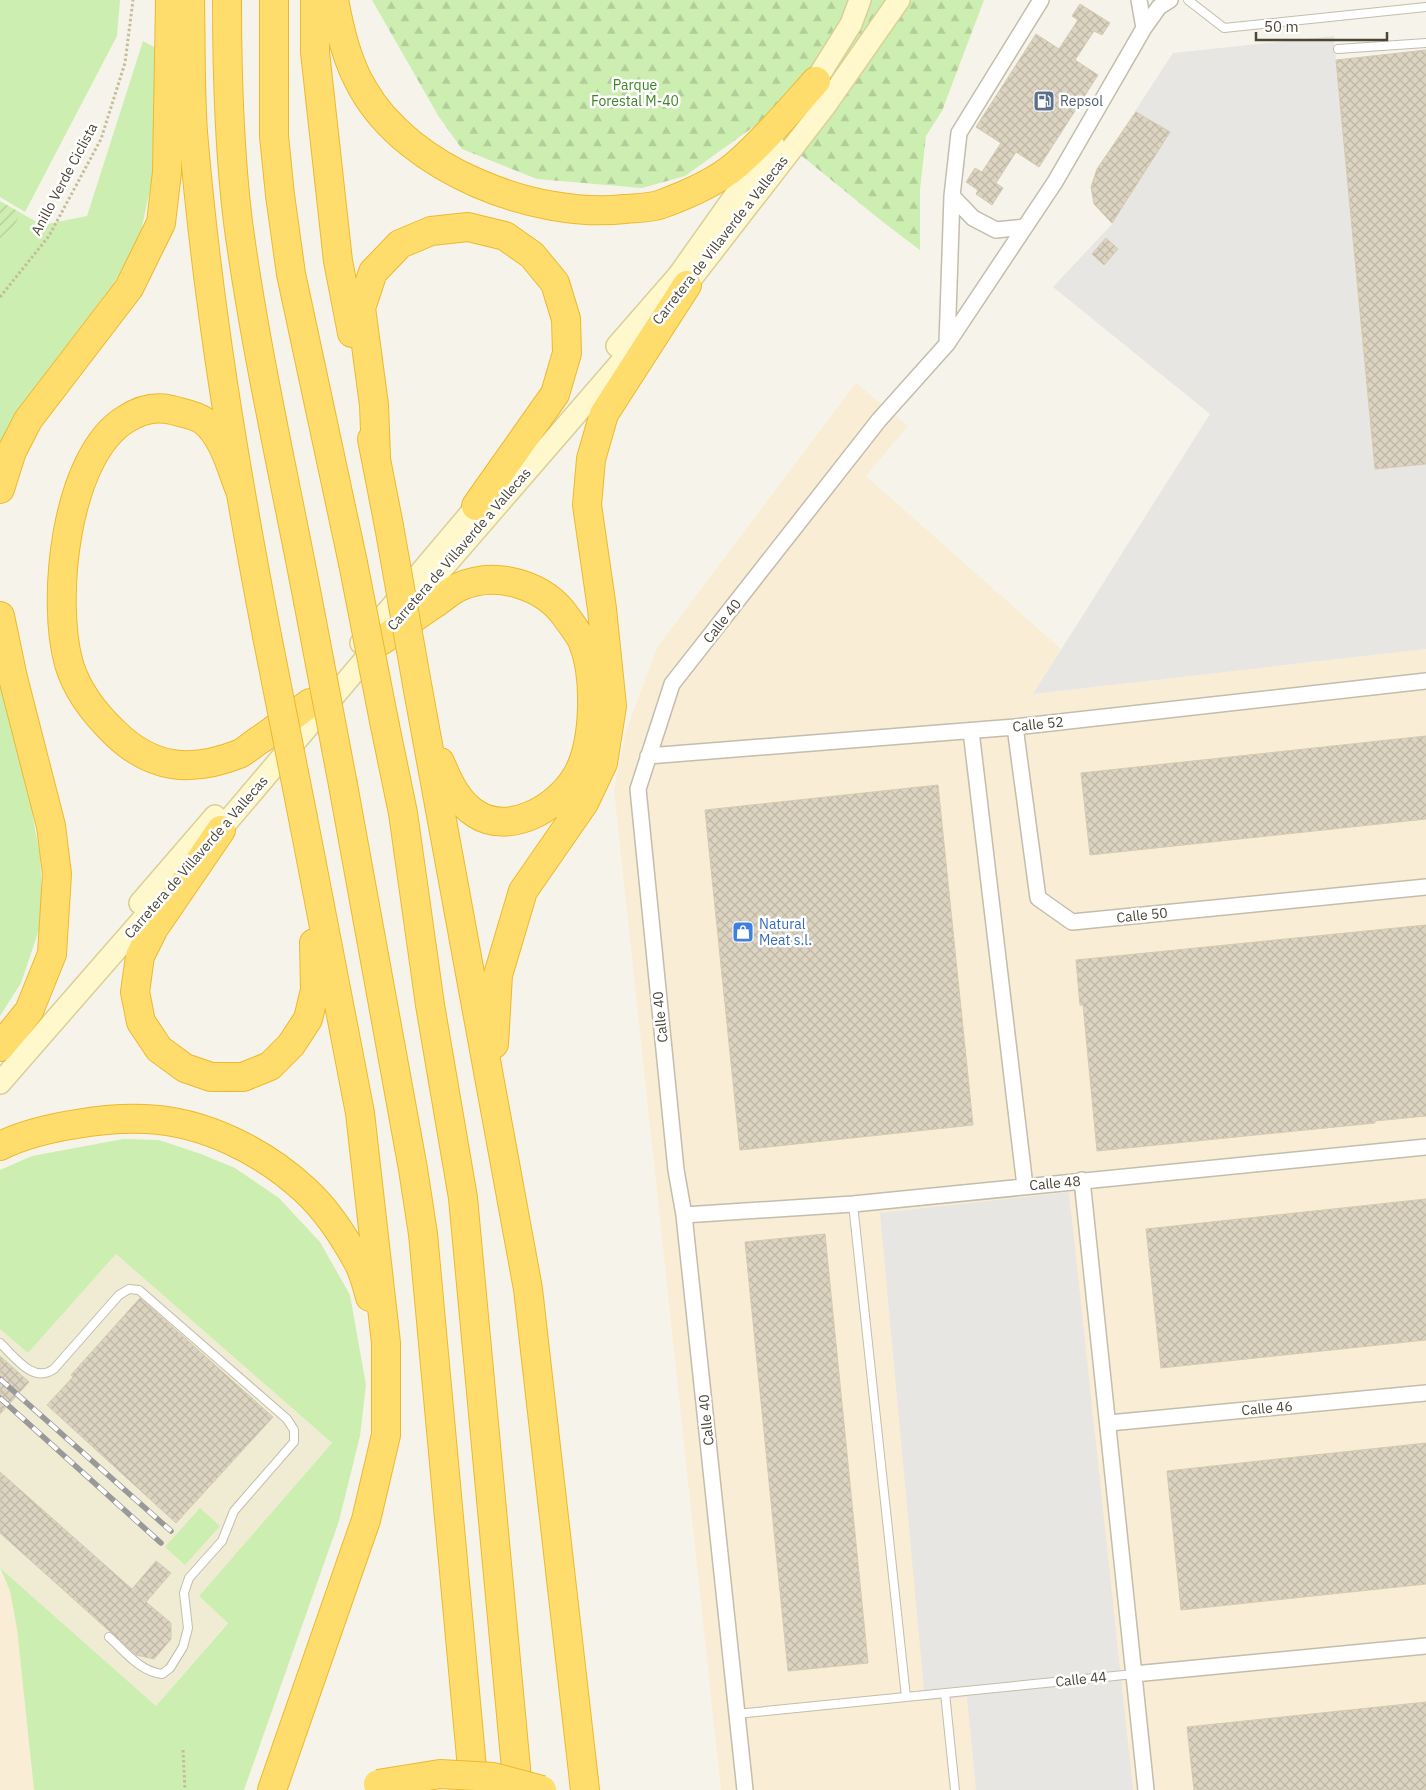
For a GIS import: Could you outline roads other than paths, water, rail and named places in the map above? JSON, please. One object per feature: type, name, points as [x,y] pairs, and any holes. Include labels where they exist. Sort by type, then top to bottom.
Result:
[{"type":"highway","points":[[0,489],[12,451],[28,420],[129,288],[161,223],[167,172],[170,0]]},
{"type":"highway","points":[[190,0],[193,130],[204,237],[239,488],[360,1113],[386,1343],[386,1435],[366,1520],[272,1790]]},
{"type":"highway","points":[[226,0],[229,111],[238,221],[252,309],[343,785],[413,1169],[423,1234],[474,1790]]},
{"type":"highway","points":[[274,0],[274,136],[291,274],[403,813],[430,1006],[463,1198],[518,1790]]},
{"type":"highway","points":[[315,0],[315,52],[338,262],[390,526],[424,725],[528,1289],[585,1790]]},
{"type":"highway","points":[[334,0],[346,52],[363,90],[391,126],[427,155],[470,180],[514,196],[564,208],[608,211],[656,206],[695,190],[734,166],[777,124],[816,80]]},
{"type":"highway","points":[[376,457],[374,405],[361,308],[373,272],[400,244],[431,231],[468,227],[505,236],[532,255],[555,283],[566,319],[567,354],[555,394],[476,506]]},
{"type":"highway","points":[[492,1088],[498,975],[523,891],[584,803],[603,763],[611,716],[612,706],[602,609],[587,504],[591,459],[604,414],[687,285]]},
{"type":"highway","points":[[239,488],[215,434],[204,421],[189,414],[162,408],[137,412],[118,424],[99,443],[85,470],[74,500],[64,562],[64,634],[70,664],[81,692],[99,718],[120,738],[143,755],[171,766],[204,764],[241,753],[310,704]]},
{"type":"highway","points":[[380,641],[460,587],[488,580],[520,583],[545,595],[563,612],[582,640],[590,672],[593,708],[588,748],[575,780],[554,802],[532,816],[506,823],[476,814],[451,789],[424,725]]},
{"type":"highway","points":[[0,616],[13,678],[51,826],[57,874],[52,954],[29,1011],[0,1047]]},
{"type":"highway","points":[[221,830],[154,928],[140,956],[135,992],[141,1022],[159,1049],[186,1068],[211,1077],[243,1077],[270,1066],[291,1045],[308,1019],[315,990],[312,864]]},
{"type":"highway","points":[[0,1146],[54,1128],[108,1119],[147,1119],[188,1125],[225,1138],[268,1162],[306,1190],[334,1223],[360,1266],[386,1343]]},
{"type":"highway","points":[[371,1787],[440,1774],[493,1777],[542,1790]]},
{"type":"main road","name":"Carretera de Villaverde a Vallecas","points":[[0,1066],[310,704],[476,506],[678,276],[816,80],[851,24],[860,0]]},
{"type":"main road","name":"Carretera de Villaverde a Vallecas","points":[[0,1083],[221,830],[380,641],[687,285],[825,106],[899,0]]},
{"type":"street","points":[[947,344],[952,196],[959,133],[1041,0]]},
{"type":"street","points":[[1139,0],[1144,28]]},
{"type":"street","name":"Calle 40","points":[[745,1790],[684,1215],[676,1170],[638,789],[672,684],[878,420],[947,344],[1055,182],[1144,28],[1159,7],[1170,0]]},
{"type":"street","points":[[952,196],[973,218],[996,230],[1026,227]]},
{"type":"street","name":"Calle 52","points":[[648,756],[1015,727],[1426,681]]},
{"type":"street","name":"Calle 50","points":[[1015,727],[1038,898],[1072,922],[1426,887]]},
{"type":"street","points":[[971,731],[1025,1186]]},
{"type":"street","name":"Calle 48","points":[[684,1215],[853,1204],[1426,1147]]},
{"type":"street","points":[[1082,1180],[1146,1790]]},
{"type":"street","name":"Calle 46","points":[[1109,1423],[1426,1394]]},
{"type":"street","name":"Calle 44","points":[[1134,1674],[1426,1646]]},
{"type":"lane","points":[[1029,0],[1031,16]]},
{"type":"lane","points":[[1188,0],[1224,28],[1426,7]]},
{"type":"lane","points":[[1338,49],[1426,43]]},
{"type":"lane","points":[[853,1204],[906,1697]]},
{"type":"lane","points":[[0,1343],[30,1370],[46,1375],[54,1369],[119,1295],[129,1289],[139,1290],[287,1419],[294,1430],[294,1442],[234,1511],[222,1541],[189,1578],[184,1593],[188,1628],[183,1647],[170,1668],[162,1674],[152,1672],[140,1666],[109,1636]]},
{"type":"lane","name":"Calle 44","points":[[736,1714],[1134,1674]]},
{"type":"lane","points":[[945,1693],[955,1790]]},
{"type":"railway","points":[[0,1379],[171,1531]]},
{"type":"railway","points":[[0,1398],[161,1543]]},
{"type":"place","name":"Repsol","points":[[1044,101]]},
{"type":"place","name":"Natural Meat s.l.","points":[[743,932]]},
{"type":"park label","name":"Parque Forestal M-40","points":[[635,94]]}]
